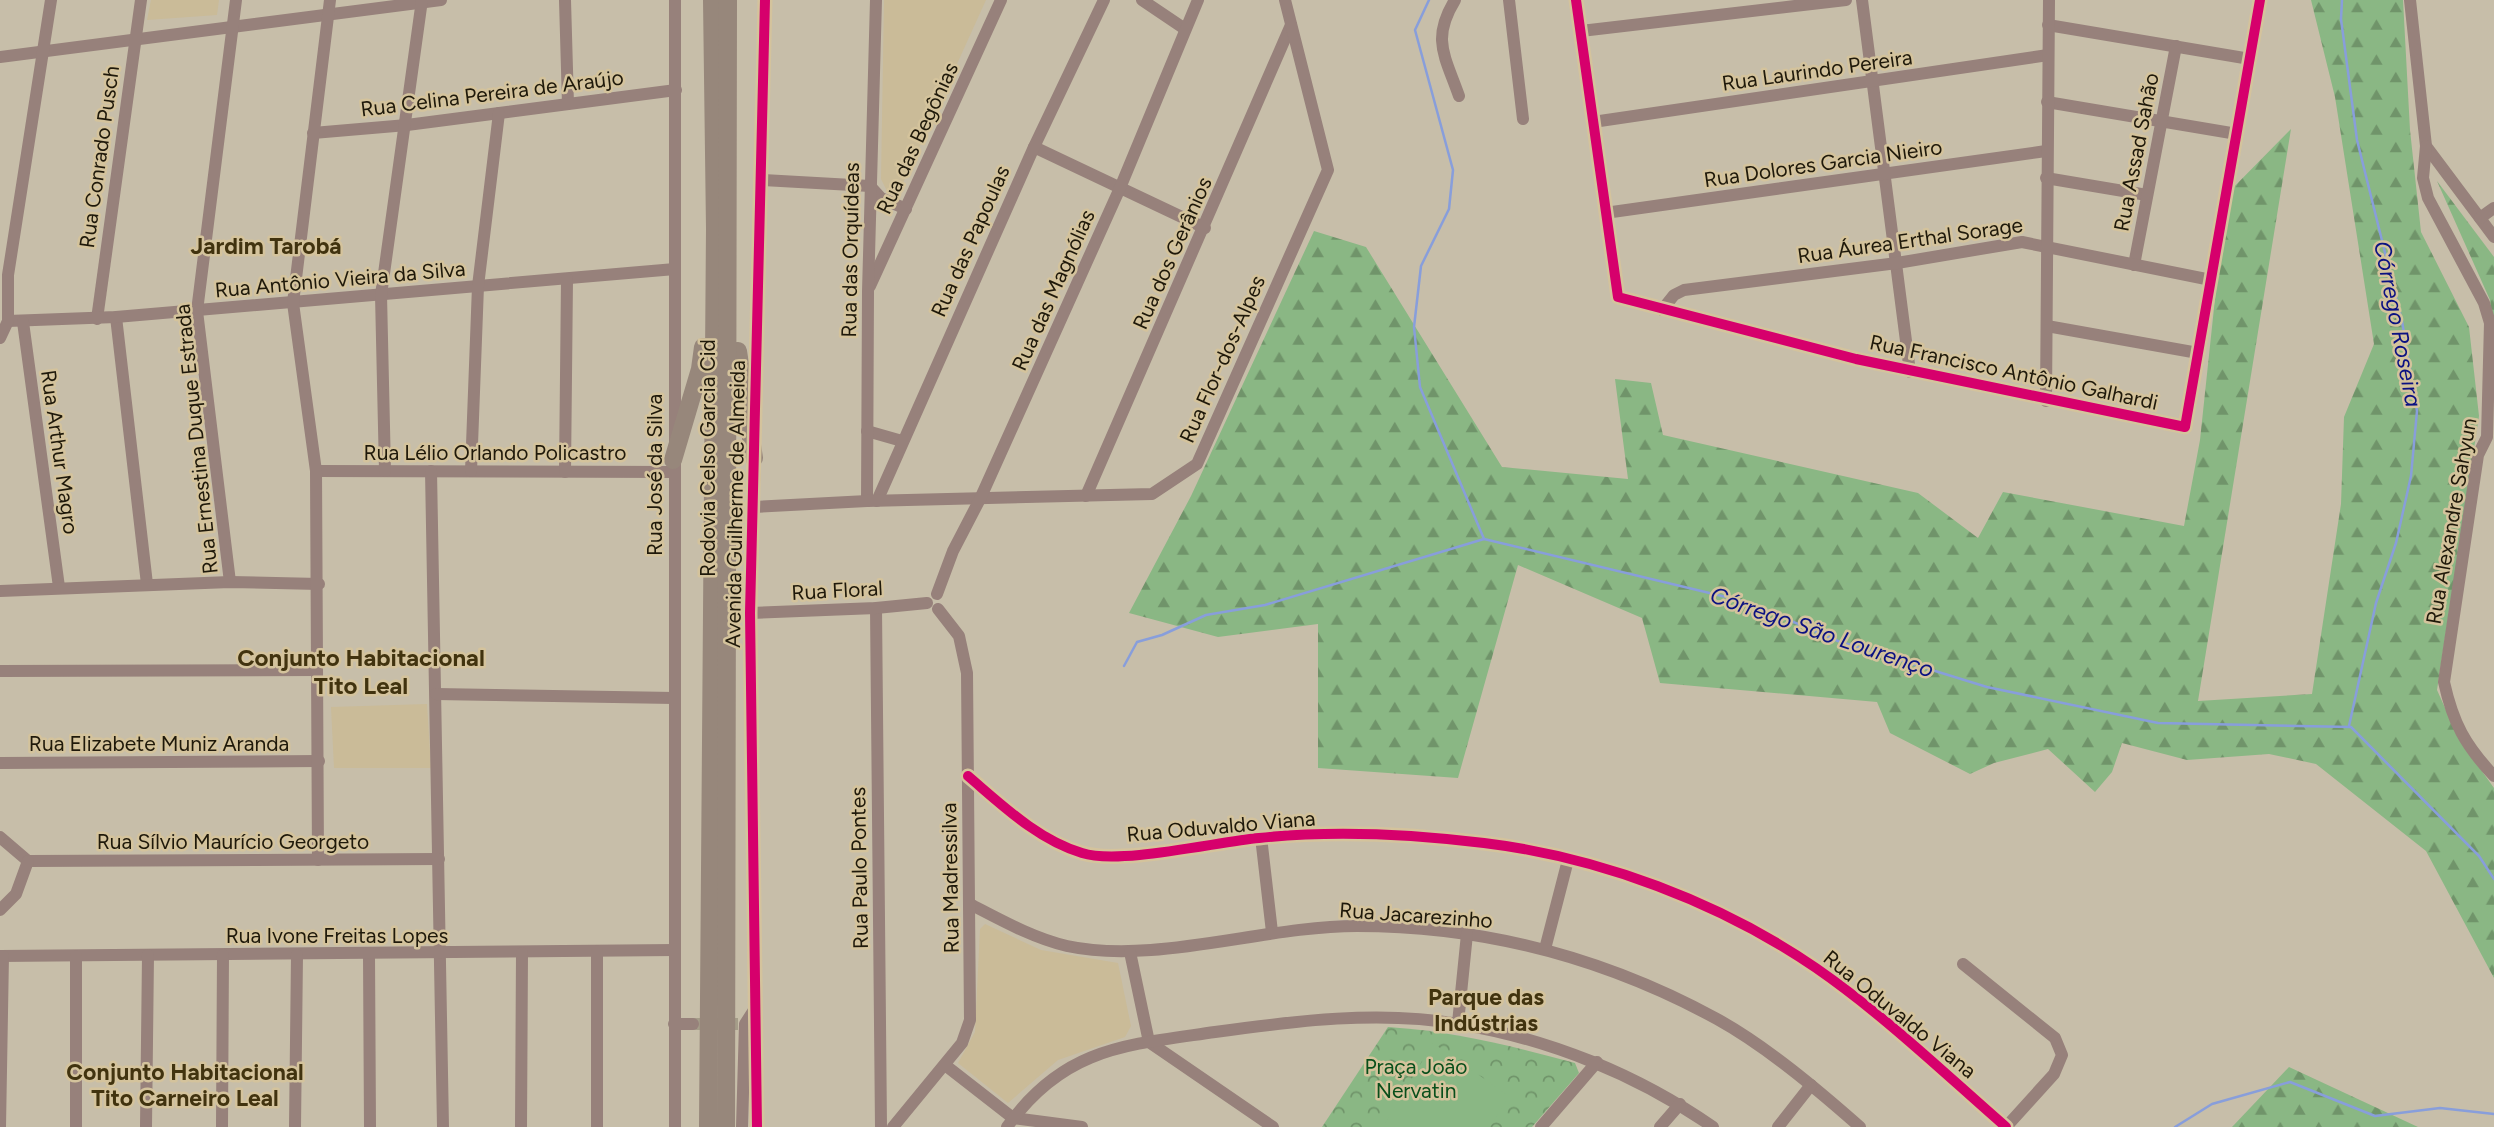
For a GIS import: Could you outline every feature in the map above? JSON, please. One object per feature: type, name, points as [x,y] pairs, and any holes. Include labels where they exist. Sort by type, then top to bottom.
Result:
[{"type":"highway","name":"Rodovia Celso Garcia Cid","points":[[708,1127],[715,229],[712,0]]},
{"type":"highway","name":"Rodovia Celso Garcia Cid","points":[[726,1127],[730,250],[728,0]]},
{"type":"highway","points":[[673,466],[700,369],[708,261],[715,229]]},
{"type":"highway","points":[[730,250],[734,272],[736,344],[754,458]]},
{"type":"street","points":[[0,338],[8,321],[8,275],[51,0]]},
{"type":"street","name":"Rua Conrado Pusch","points":[[97,319],[141,0]]},
{"type":"street","name":"Rua Ernestina Duque Estrada","points":[[230,582],[197,311],[236,0]]},
{"type":"street","points":[[318,860],[319,584],[316,471],[293,303],[330,0]]},
{"type":"street","points":[[0,57],[442,0]]},
{"type":"street","points":[[565,0],[568,104]]},
{"type":"street","name":"Rua José da Silva","points":[[675,0],[675,1127]]},
{"type":"street","name":"Avenida Guilherme de Almeida","points":[[746,1024],[754,1009],[750,613],[765,0]]},
{"type":"street","name":"Rua das Orquídeas","points":[[872,501],[867,431],[868,292],[876,0]]},
{"type":"street","name":"Rua das Begônias","points":[[868,292],[1001,0]]},
{"type":"street","name":"Rua das Papoulas","points":[[872,501],[1104,0]]},
{"type":"street","points":[[1142,0],[1185,29]]},
{"type":"street","name":"Rua das Magnólias","points":[[932,606],[929,596],[937,594],[953,551],[980,499],[1120,188],[1198,0]]},
{"type":"street","name":"Rua Flor-dos-Alpes","points":[[753,507],[872,501],[1152,494],[1197,464],[1328,170],[1285,0]]},
{"type":"street","points":[[1455,0],[1442,20],[1441,43],[1459,96]]},
{"type":"street","points":[[1509,0],[1523,119]]},
{"type":"street","points":[[1576,0],[1605,213]]},
{"type":"street","points":[[1580,31],[1846,0]]},
{"type":"street","points":[[1862,0],[1910,372]]},
{"type":"street","points":[[2046,401],[2049,0]]},
{"type":"street","name":"Rua Francisco Antônio Galhardi","points":[[1605,213],[1618,297],[1910,372],[2185,427],[2260,0]]},
{"type":"street","name":"Rua Alexandre Sahyun","points":[[2410,0],[2426,146],[2423,177],[2428,198],[2484,303],[2490,323],[2491,441],[2478,455],[2444,682],[2452,718],[2473,753],[2494,776]]},
{"type":"street","points":[[386,471],[381,295],[407,125],[422,1]]},
{"type":"street","points":[[2048,24],[2250,58]]},
{"type":"street","name":"Rua dos Gerânios","points":[[1086,496],[1205,228],[1291,25]]},
{"type":"street","name":"Rua Assad Sahão","points":[[2134,265],[2176,46]]},
{"type":"street","name":"Rua Laurindo Pereira","points":[[1592,122],[2048,55]]},
{"type":"street","name":"Rua Celina Pereira de Araújo","points":[[313,133],[407,125],[676,90]]},
{"type":"street","points":[[2047,102],[2237,134]]},
{"type":"street","points":[[471,471],[478,286],[499,113]]},
{"type":"street","points":[[2426,146],[2494,237]]},
{"type":"street","points":[[1034,147],[1205,228]]},
{"type":"street","name":"Rua Dolores Garcia Nieiro","points":[[1605,213],[2046,152]]},
{"type":"street","points":[[2046,178],[2147,195]]},
{"type":"street","points":[[762,180],[870,186],[881,198],[906,209]]},
{"type":"street","points":[[2480,218],[2494,208]]},
{"type":"street","name":"Rua Áurea Erthal Sorage","points":[[1662,310],[1674,295],[1684,289],[1897,263],[2022,242],[2211,280]]},
{"type":"street","points":[[0,264],[8,275]]},
{"type":"street","name":"Rua Antônio Vieira da Silva","points":[[8,321],[97,319],[674,269]]},
{"type":"street","points":[[565,472],[567,279]]},
{"type":"street","points":[[116,317],[147,584]]},
{"type":"street","name":"Rua Arthur Magro","points":[[23,322],[59,587]]},
{"type":"street","points":[[2047,326],[2199,354]]},
{"type":"street","points":[[867,431],[902,441]]},
{"type":"street","name":"Rua Lélio Orlando Policastro","points":[[316,471],[565,472],[673,466]]},
{"type":"street","points":[[431,471],[443,1127]]},
{"type":"street","points":[[0,591],[230,582],[319,584]]},
{"type":"street","name":"Rua Floral","points":[[750,613],[932,606]]},
{"type":"street","name":"Rua Madressilva","points":[[893,1127],[962,1043],[971,1020],[967,673],[959,636],[932,606]]},
{"type":"street","name":"Rua Paulo Pontes","points":[[876,608],[881,1127]]},
{"type":"street","points":[[0,671],[317,670]]},
{"type":"street","points":[[436,694],[674,698]]},
{"type":"street","name":"Rua Elizabete Muniz Aranda","points":[[0,763],[319,761]]},
{"type":"street","name":"Rua Oduvaldo Viana","points":[[968,776],[1047,838],[1084,854],[1129,855],[1261,837],[1342,834],[1485,843],[1568,860],[1626,876],[1730,917],[1816,968],[1882,1020],[2006,1127]]},
{"type":"street","points":[[0,837],[28,861],[16,894],[0,910]]},
{"type":"street","points":[[1261,837],[1272,932]]},
{"type":"street","name":"Rua Sílvio Maurício Georgeto","points":[[28,861],[439,859]]},
{"type":"street","points":[[1545,949],[1568,860]]},
{"type":"street","name":"Rua Jacarezinho","points":[[970,904],[1021,930],[1064,945],[1130,952],[1272,932],[1357,926],[1467,934],[1545,949],[1604,965],[1718,1019],[1811,1085],[1860,1127]]},
{"type":"street","points":[[1458,1023],[1467,934]]},
{"type":"street","name":"Rua Ivone Freitas Lopes","points":[[2,956],[674,950]]},
{"type":"street","points":[[597,951],[597,1127]]},
{"type":"street","points":[[1130,952],[1149,1042],[1273,1127]]},
{"type":"street","points":[[521,1127],[522,953]]},
{"type":"street","points":[[369,954],[370,1127]]},
{"type":"street","points":[[222,1127],[223,955]]},
{"type":"street","points":[[295,1127],[297,955]]},
{"type":"street","points":[[0,1127],[2,956]]},
{"type":"street","points":[[76,956],[76,1127]]},
{"type":"street","points":[[146,1127],[148,956]]},
{"type":"street","points":[[1963,964],[2055,1038],[2062,1055],[2053,1074],[2006,1127]]},
{"type":"street","points":[[1010,1123],[1059,1071],[1105,1050],[1326,1020],[1390,1019],[1458,1023],[1597,1062],[1680,1104],[1713,1127]]},
{"type":"street","points":[[674,1024],[693,1024]]},
{"type":"street","points":[[742,1127],[746,1024]]},
{"type":"street","points":[[746,1024],[757,1127]]},
{"type":"street","points":[[1541,1127],[1597,1062]]},
{"type":"street","points":[[945,1065],[1010,1123],[1082,1127]]},
{"type":"street","points":[[1778,1127],[1811,1085]]},
{"type":"street","points":[[1660,1127],[1680,1104]]},
{"type":"shaded area","points":[[151,0],[219,0],[217,15],[147,20]]},
{"type":"shaded area","points":[[884,0],[986,0],[898,194],[887,191],[881,179]]},
{"type":"shaded area","points":[[427,704],[431,768],[334,768],[331,707]]},
{"type":"shaded area","points":[[985,924],[1041,950],[1118,963],[1131,1026],[1125,1037],[1058,1060],[1008,1103],[958,1063],[975,1032],[980,929]]},
{"type":"green space","points":[[2311,0],[2403,0],[2410,130],[2421,232],[2469,327],[2479,416],[2437,690],[2459,739],[2494,788],[2494,978],[2426,851],[2316,764],[2269,754],[2187,760],[2122,743],[2112,772],[2095,792],[2048,749],[1994,763],[1970,774],[1890,733],[1877,702],[1660,683],[1642,618],[1518,565],[1458,778],[1318,768],[1318,624],[1218,637],[1129,613],[1191,496],[1314,231],[1366,247],[1502,467],[1628,479],[1615,379],[1651,383],[1663,435],[1918,493],[1978,538],[2003,492],[2184,526],[2200,440],[2226,195],[2291,129],[2198,701],[2312,694],[2341,504],[2344,417],[2374,344],[2335,97]]},
{"type":"green space","points":[[2437,181],[2494,257],[2494,335],[2490,300]]},
{"type":"green space","name":"Praça João Nervatin","points":[[1388,1027],[1436,1032],[1505,1045],[1575,1063],[1579,1073],[1532,1127],[1322,1127]]},
{"type":"green space","points":[[1433,1043],[1509,1096],[1490,1127],[1383,1127]]},
{"type":"green space","points":[[2289,1067],[2418,1127],[2232,1127]]},
{"type":"waterway","name":"Córrego São Lourenço","points":[[1429,0],[1415,30],[1453,170],[1449,209],[1421,266],[1414,327],[1420,387],[1484,539],[1747,602],[1838,641],[1987,687],[2158,723],[2351,727],[2479,856],[2494,879]]},
{"type":"waterway","name":"Córrego Roseira","points":[[2342,0],[2341,19],[2357,140],[2402,321],[2417,411],[2411,476],[2396,543],[2376,603],[2349,726]]},
{"type":"waterway","points":[[1124,666],[1137,642],[1162,635],[1206,615],[1265,605],[1484,539]]},
{"type":"waterway","points":[[2175,1127],[2212,1104],[2290,1082],[2375,1116],[2440,1108],[2494,1114]]},
{"type":"tunnel","points":[[693,1024],[738,1024]]},
{"type":"cycle path","points":[[757,1127],[750,613],[765,0]]},
{"type":"cycle path","points":[[1576,0],[1618,297],[1856,359],[2185,427],[2260,0]]},
{"type":"cycle path","points":[[968,776],[1007,810],[1050,840],[1082,853],[1099,856],[1143,855],[1287,836],[1372,834],[1484,843],[1571,859],[1614,871],[1699,903],[1779,944],[1816,968],[1890,1025],[2006,1127]]},
{"type":"district","name":"Jardim Tarobá","points":[[266,246]]},
{"type":"district","name":"Conjunto Habitacional Tito Leal","points":[[361,671]]},
{"type":"district","name":"Parque das Indústrias","points":[[1486,1010]]},
{"type":"district","name":"Conjunto Habitacional Tito Carneiro Leal","points":[[185,1085]]}]
